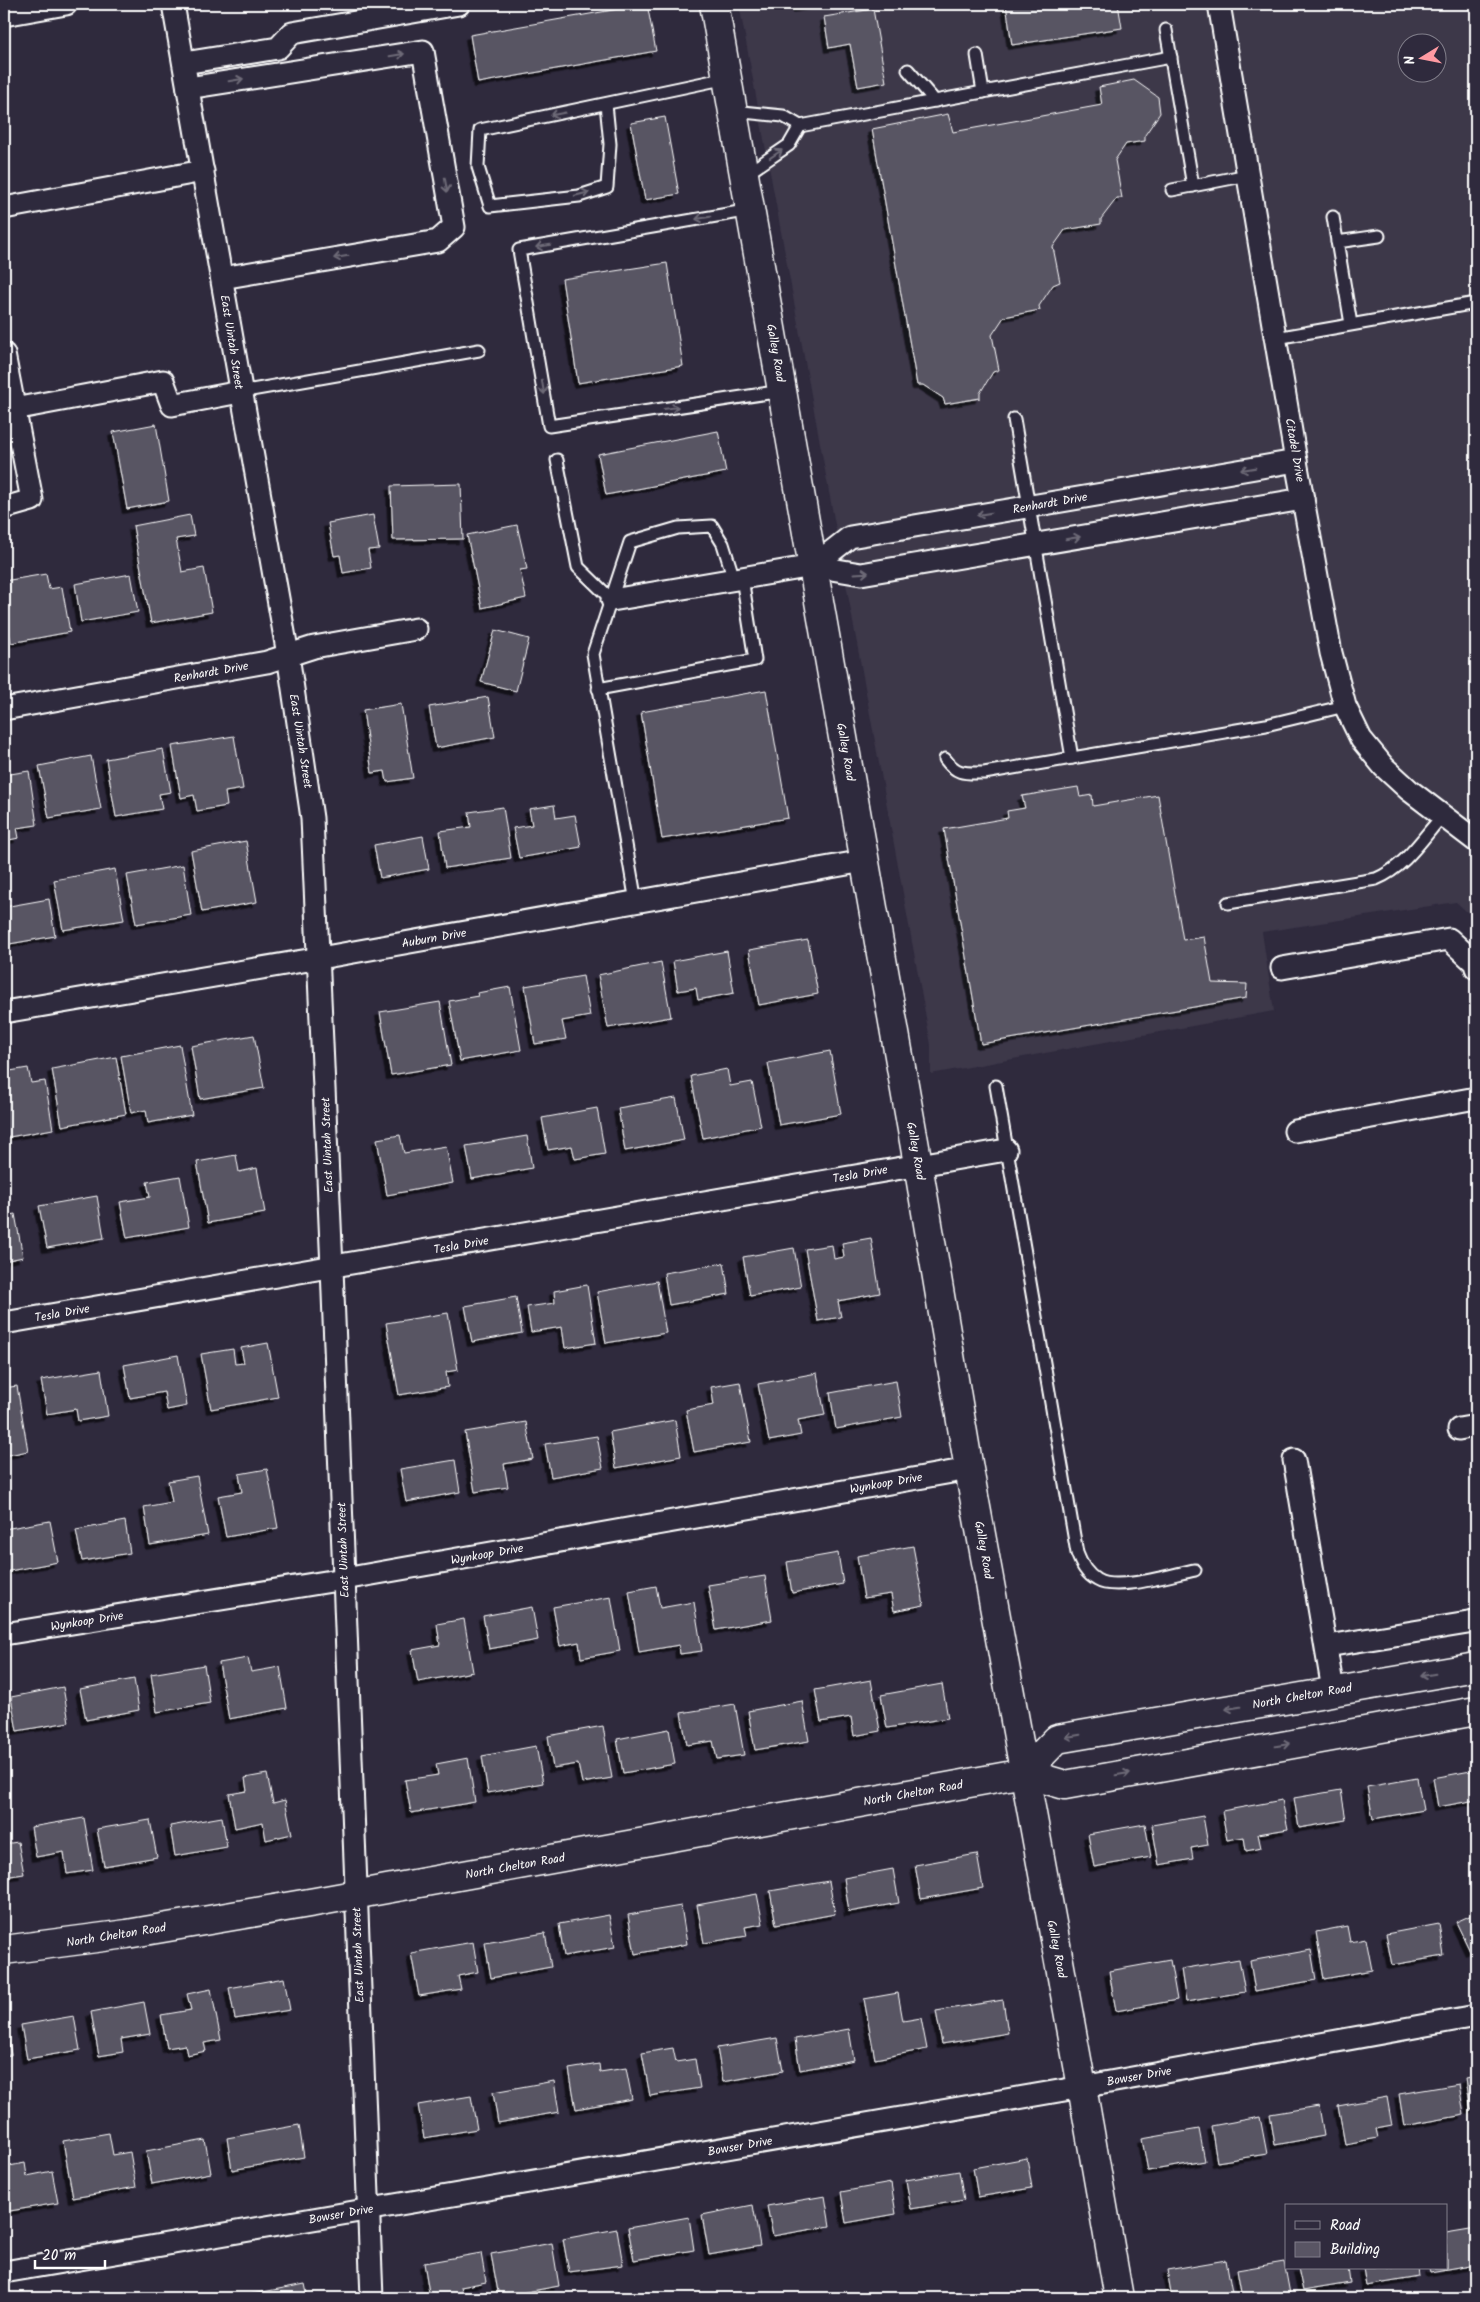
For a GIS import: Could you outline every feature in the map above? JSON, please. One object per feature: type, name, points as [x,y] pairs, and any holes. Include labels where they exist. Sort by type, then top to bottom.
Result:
[{"type":"main road","name":"Galley Road","points":[[714,4],[814,566],[969,1469],[1119,2298]]},
{"type":"main road","name":"North Chelton Road","points":[[1024,1773],[1057,1739],[1333,1690],[1476,1667]]},
{"type":"main road","name":"North Chelton Road","points":[[4,1950],[127,1934],[356,1895],[1024,1773],[1065,1784],[1476,1711]]},
{"type":"street","points":[[4,15],[66,4]]},
{"type":"street","name":"East Uintah Street","points":[[173,4],[222,278],[240,392],[288,655],[310,800],[320,958],[372,2298]]},
{"type":"street","points":[[184,63],[278,48],[292,33],[459,4]]},
{"type":"street","name":"Citadel Drive","points":[[1219,4],[1296,461],[1331,653],[1345,706],[1361,739],[1384,767],[1409,790],[1476,841]]},
{"type":"street","points":[[188,88],[423,51],[454,227],[438,241],[222,278]]},
{"type":"street","points":[[4,208],[203,171]]},
{"type":"street","points":[[4,354],[32,500],[4,508]]},
{"type":"street","points":[[14,409],[163,381],[172,405],[240,392]]},
{"type":"street","name":"Renhardt Drive","points":[[814,566],[850,537],[1296,461]]},
{"type":"street","name":"Renhardt Drive","points":[[612,600],[814,566],[857,575],[1303,500]]},
{"type":"street","name":"Renhardt Drive","points":[[4,709],[268,662],[314,647],[416,629]]},
{"type":"street","name":"Auburn Drive","points":[[4,1012],[864,861]]},
{"type":"street","points":[[1282,968],[1449,939],[1475,963],[1476,968]]},
{"type":"street","points":[[1295,1131],[1476,1098]]},
{"type":"street","name":"Tesla Drive","points":[[4,1323],[332,1268],[1006,1150]]},
{"type":"street","points":[[1294,1460],[1333,1690]]},
{"type":"street","name":"Wynkoop Drive","points":[[4,1634],[344,1579],[969,1469]]},
{"type":"street","points":[[1327,1646],[1474,1622]]},
{"type":"street","name":"Bowser Drive","points":[[4,2272],[1082,2087],[1476,2016]]},
{"type":"lane","points":[[1166,30],[1193,186]]},
{"type":"lane","points":[[977,55],[983,92]]},
{"type":"lane","points":[[733,111],[783,116],[800,126],[1171,57]]},
{"type":"lane","points":[[908,70],[935,101]]},
{"type":"lane","points":[[606,104],[610,144],[607,187],[579,196],[490,206],[478,167],[480,130],[727,78]]},
{"type":"lane","points":[[745,175],[789,145],[800,126]]},
{"type":"lane","points":[[1172,190],[1248,175]]},
{"type":"lane","points":[[751,210],[520,250],[549,426],[783,391]]},
{"type":"lane","points":[[1333,217],[1351,324]]},
{"type":"lane","points":[[1337,242],[1379,236]]},
{"type":"lane","points":[[1276,338],[1476,303]]},
{"type":"lane","points":[[240,392],[479,350]]},
{"type":"lane","points":[[1014,419],[1072,758]]},
{"type":"lane","points":[[557,460],[578,567],[612,600]]},
{"type":"lane","points":[[598,688],[755,660],[738,579],[723,544],[712,526],[678,528],[630,542],[593,654],[598,688],[636,902]]},
{"type":"lane","points":[[945,759],[953,769],[964,773],[984,773],[1266,725],[1345,706]]},
{"type":"lane","points":[[1228,903],[1376,879],[1390,873],[1403,862],[1443,815]]},
{"type":"lane","points":[[996,1086],[1077,1553],[1080,1561],[1084,1569],[1098,1581],[1118,1584],[1195,1570]]},
{"type":"shaded area","points":[[739,4],[1476,4],[1476,920],[1456,902],[1262,932],[1274,1011],[931,1074],[931,1045]]},
{"type":"building","points":[[647,4],[656,51],[478,83],[470,35]]},
{"type":"building","points":[[797,4],[820,4],[797,8]]},
{"type":"building","points":[[1006,4],[1118,4],[1122,28],[1012,45]]},
{"type":"building","points":[[873,9],[886,82],[858,87],[850,44],[829,48],[824,17]]},
{"type":"building","points":[[1134,80],[1158,97],[1160,113],[1145,135],[1145,141],[1126,144],[1115,160],[1122,198],[1117,198],[1101,219],[1101,224],[1065,230],[1053,247],[1060,282],[1053,285],[1039,306],[1040,310],[1004,317],[992,335],[999,370],[993,372],[980,393],[980,398],[945,404],[943,398],[923,385],[917,385],[872,129],[948,114],[953,132],[1102,105],[1099,87]]},
{"type":"building","points":[[665,117],[679,194],[645,200],[631,123]]},
{"type":"building","points":[[667,263],[683,366],[578,383],[562,279]]},
{"type":"building","points":[[156,424],[169,501],[127,509],[113,432]]},
{"type":"building","points":[[718,431],[726,472],[606,495],[598,454]]},
{"type":"building","points":[[461,484],[463,539],[393,540],[391,486]]},
{"type":"building","points":[[190,515],[194,536],[176,539],[182,572],[204,568],[212,612],[151,623],[133,526]]},
{"type":"building","points":[[373,515],[379,549],[368,550],[371,568],[343,573],[340,555],[334,556],[328,523]]},
{"type":"building","points":[[517,525],[527,569],[520,570],[526,598],[482,608],[467,535]]},
{"type":"building","points":[[46,574],[49,589],[62,587],[70,632],[11,643],[4,603],[4,581]]},
{"type":"building","points":[[131,574],[138,612],[81,622],[75,584]]},
{"type":"building","points":[[495,630],[529,639],[516,691],[481,682]]},
{"type":"building","points":[[766,690],[788,818],[662,839],[641,712]]},
{"type":"building","points":[[488,697],[495,737],[436,748],[429,707]]},
{"type":"building","points":[[401,704],[413,778],[387,782],[385,771],[372,773],[363,710]]},
{"type":"building","points":[[234,736],[243,789],[225,792],[227,806],[197,811],[194,795],[181,798],[172,746]]},
{"type":"building","points":[[163,749],[171,792],[159,794],[162,809],[116,817],[106,759]]},
{"type":"building","points":[[91,756],[101,809],[49,818],[39,766]]},
{"type":"building","points":[[29,771],[37,825],[17,828],[19,838],[4,841],[4,775]]},
{"type":"building","points":[[1078,787],[1080,797],[1092,795],[1093,806],[1158,795],[1183,940],[1204,937],[1212,983],[1247,984],[1246,998],[981,1044],[944,829],[1008,818],[1007,811],[1025,808],[1022,796]]},
{"type":"building","points":[[554,805],[556,818],[575,815],[581,847],[519,858],[513,828],[532,825],[529,809]]},
{"type":"building","points":[[503,807],[511,858],[445,868],[440,831],[471,827],[469,812]]},
{"type":"building","points":[[423,836],[429,869],[380,878],[374,845]]},
{"type":"building","points":[[246,841],[257,902],[202,912],[191,851]]},
{"type":"building","points":[[183,865],[191,915],[136,924],[127,875]]},
{"type":"building","points":[[115,869],[124,920],[63,930],[54,880]]},
{"type":"building","points":[[49,899],[55,936],[4,945],[4,907]]},
{"type":"building","points":[[808,940],[818,994],[759,1005],[749,950]]},
{"type":"building","points":[[727,951],[734,993],[698,1000],[696,988],[678,991],[673,961]]},
{"type":"building","points":[[661,962],[671,1017],[608,1028],[598,975]]},
{"type":"building","points":[[583,976],[590,1016],[562,1021],[566,1039],[535,1044],[525,986]]},
{"type":"building","points":[[510,987],[521,1050],[460,1061],[449,1001],[478,996],[477,993]]},
{"type":"building","points":[[440,1002],[451,1065],[391,1075],[380,1012]]},
{"type":"building","points":[[254,1035],[264,1088],[200,1099],[191,1046]]},
{"type":"building","points":[[180,1045],[192,1115],[148,1123],[146,1110],[131,1113],[121,1056]]},
{"type":"building","points":[[830,1051],[841,1114],[779,1125],[768,1063]]},
{"type":"building","points":[[116,1057],[126,1114],[62,1126],[52,1069]]},
{"type":"building","points":[[28,1068],[31,1083],[45,1081],[53,1129],[4,1138],[4,1072]]},
{"type":"building","points":[[727,1069],[730,1086],[752,1082],[761,1126],[703,1138],[691,1076]]},
{"type":"building","points":[[676,1098],[684,1140],[625,1151],[618,1108]]},
{"type":"building","points":[[597,1108],[605,1154],[575,1159],[572,1146],[548,1150],[542,1118]]},
{"type":"building","points":[[400,1135],[404,1153],[446,1146],[453,1183],[387,1195],[377,1139]]},
{"type":"building","points":[[527,1136],[532,1168],[472,1179],[466,1146]]},
{"type":"building","points":[[236,1155],[239,1172],[257,1168],[265,1213],[208,1223],[197,1162]]},
{"type":"building","points":[[180,1176],[189,1227],[127,1238],[120,1202],[150,1197],[147,1182]]},
{"type":"building","points":[[97,1196],[104,1238],[47,1248],[39,1206]]},
{"type":"building","points":[[15,1214],[23,1257],[4,1261],[4,1216]]},
{"type":"building","points":[[871,1238],[880,1293],[838,1301],[841,1317],[818,1321],[805,1249],[832,1245],[834,1259],[844,1257],[842,1243]]},
{"type":"building","points":[[794,1248],[801,1287],[750,1296],[743,1257]]},
{"type":"building","points":[[724,1263],[729,1294],[669,1305],[664,1273]]},
{"type":"building","points":[[657,1281],[666,1333],[606,1343],[597,1292]]},
{"type":"building","points":[[587,1285],[596,1343],[565,1348],[562,1327],[531,1332],[527,1307],[555,1303],[554,1291]]},
{"type":"building","points":[[516,1297],[522,1333],[472,1342],[465,1306]]},
{"type":"building","points":[[448,1313],[458,1370],[446,1372],[448,1387],[399,1395],[386,1323]]},
{"type":"building","points":[[268,1343],[278,1397],[211,1409],[201,1354],[233,1349],[235,1364],[244,1363],[241,1348]]},
{"type":"building","points":[[178,1355],[187,1406],[167,1410],[164,1392],[130,1398],[124,1365]]},
{"type":"building","points":[[101,1370],[108,1416],[78,1421],[76,1409],[47,1414],[41,1380]]},
{"type":"building","points":[[817,1373],[825,1415],[798,1420],[801,1435],[769,1441],[758,1384]]},
{"type":"building","points":[[896,1381],[902,1417],[836,1429],[830,1393]]},
{"type":"building","points":[[740,1382],[751,1442],[694,1452],[686,1410],[714,1405],[711,1387]]},
{"type":"building","points":[[17,1386],[28,1451],[4,1456],[4,1388]]},
{"type":"building","points":[[675,1420],[681,1456],[616,1468],[610,1432]]},
{"type":"building","points":[[526,1422],[533,1459],[504,1464],[508,1487],[475,1492],[465,1432]]},
{"type":"building","points":[[597,1436],[603,1468],[551,1477],[545,1444]]},
{"type":"building","points":[[455,1460],[460,1492],[406,1502],[400,1469]]},
{"type":"building","points":[[267,1469],[278,1528],[226,1537],[218,1496],[242,1492],[239,1474]]},
{"type":"building","points":[[197,1476],[208,1535],[150,1545],[144,1507],[172,1502],[168,1481]]},
{"type":"building","points":[[50,1521],[58,1562],[4,1572],[4,1529]]},
{"type":"building","points":[[125,1521],[130,1553],[82,1561],[76,1530]]},
{"type":"building","points":[[913,1546],[924,1605],[894,1611],[891,1594],[864,1598],[857,1556]]},
{"type":"building","points":[[838,1553],[843,1584],[792,1593],[787,1562]]},
{"type":"building","points":[[765,1576],[772,1620],[716,1630],[708,1585]]},
{"type":"building","points":[[656,1586],[660,1608],[694,1602],[702,1651],[680,1654],[679,1645],[639,1652],[629,1591]]},
{"type":"building","points":[[611,1597],[620,1651],[581,1658],[579,1642],[560,1646],[553,1607]]},
{"type":"building","points":[[532,1607],[538,1640],[489,1649],[483,1616]]},
{"type":"building","points":[[464,1619],[473,1672],[418,1682],[412,1650],[440,1645],[437,1624]]},
{"type":"building","points":[[248,1658],[251,1672],[280,1667],[287,1708],[229,1719],[219,1663]]},
{"type":"building","points":[[204,1665],[210,1703],[157,1712],[151,1674]]},
{"type":"building","points":[[134,1679],[139,1710],[86,1720],[80,1689]]},
{"type":"building","points":[[871,1680],[880,1731],[854,1736],[851,1717],[821,1722],[815,1690]]},
{"type":"building","points":[[942,1684],[948,1718],[887,1728],[881,1695]]},
{"type":"building","points":[[63,1687],[69,1722],[17,1731],[11,1697]]},
{"type":"building","points":[[802,1701],[809,1741],[755,1750],[748,1711]]},
{"type":"building","points":[[735,1704],[744,1755],[717,1759],[713,1741],[687,1745],[681,1713]]},
{"type":"building","points":[[603,1726],[612,1778],[582,1783],[578,1764],[553,1768],[548,1736]]},
{"type":"building","points":[[669,1729],[675,1764],[623,1773],[617,1739]]},
{"type":"building","points":[[536,1746],[543,1783],[488,1793],[482,1756]]},
{"type":"building","points":[[468,1758],[475,1802],[411,1813],[405,1780],[438,1775],[436,1764]]},
{"type":"building","points":[[1476,1770],[1476,1800],[1438,1807],[1433,1778]]},
{"type":"building","points":[[267,1774],[273,1803],[285,1800],[292,1834],[266,1840],[263,1822],[235,1828],[229,1794],[247,1791],[245,1778]]},
{"type":"building","points":[[1417,1778],[1423,1810],[1373,1819],[1367,1787]]},
{"type":"building","points":[[1341,1790],[1346,1820],[1299,1828],[1294,1798]]},
{"type":"building","points":[[1282,1800],[1288,1829],[1258,1834],[1261,1848],[1246,1851],[1244,1837],[1227,1840],[1222,1811]]},
{"type":"building","points":[[1203,1816],[1208,1845],[1191,1848],[1193,1859],[1159,1865],[1152,1825]]},
{"type":"building","points":[[222,1817],[227,1847],[175,1856],[170,1826]]},
{"type":"building","points":[[84,1818],[93,1870],[67,1874],[64,1852],[36,1857],[31,1827]]},
{"type":"building","points":[[150,1820],[157,1857],[104,1866],[97,1829]]},
{"type":"building","points":[[1145,1824],[1151,1857],[1094,1867],[1088,1834]]},
{"type":"building","points":[[18,1842],[24,1874],[4,1877],[4,1844]]},
{"type":"building","points":[[977,1854],[983,1888],[921,1899],[915,1865]]},
{"type":"building","points":[[893,1869],[899,1903],[849,1912],[844,1878]]},
{"type":"building","points":[[829,1881],[835,1914],[776,1925],[770,1891]]},
{"type":"building","points":[[757,1894],[763,1924],[745,1927],[747,1936],[704,1943],[697,1905]]},
{"type":"building","points":[[681,1906],[687,1944],[635,1954],[628,1915]]},
{"type":"building","points":[[1476,1913],[1476,1948],[1470,1951],[1456,1922]]},
{"type":"building","points":[[609,1915],[615,1947],[564,1956],[559,1924]]},
{"type":"building","points":[[1439,1924],[1444,1956],[1392,1965],[1386,1934]]},
{"type":"building","points":[[1347,1926],[1350,1942],[1366,1939],[1372,1970],[1324,1979],[1316,1932]]},
{"type":"building","points":[[545,1933],[551,1967],[491,1978],[485,1943]]},
{"type":"building","points":[[473,1942],[478,1972],[458,1976],[461,1989],[419,1996],[411,1953]]},
{"type":"building","points":[[1311,1950],[1316,1980],[1255,1991],[1250,1961]]},
{"type":"building","points":[[1239,1959],[1245,1992],[1186,2002],[1181,1969]]},
{"type":"building","points":[[1170,1960],[1177,2000],[1116,2011],[1109,1971]]},
{"type":"building","points":[[284,1978],[290,2010],[235,2019],[229,1988]]},
{"type":"building","points":[[211,1989],[221,2040],[204,2043],[206,2051],[187,2055],[185,2045],[167,2048],[161,2015],[191,2010],[187,1994]]},
{"type":"building","points":[[898,1993],[903,2021],[921,2018],[927,2049],[875,2059],[864,1999]]},
{"type":"building","points":[[1003,2000],[1008,2033],[942,2044],[936,2011]]},
{"type":"building","points":[[144,2002],[150,2034],[121,2039],[123,2052],[99,2056],[91,2012]]},
{"type":"building","points":[[74,2016],[80,2050],[27,2059],[21,2025]]},
{"type":"building","points":[[6,2024],[11,2055],[4,2056],[4,2025]]},
{"type":"building","points":[[849,2029],[854,2060],[800,2070],[795,2039]]},
{"type":"building","points":[[777,2038],[783,2071],[723,2082],[717,2048]]},
{"type":"building","points":[[673,2048],[676,2062],[695,2059],[700,2088],[650,2096],[642,2053]]},
{"type":"building","points":[[599,2064],[600,2072],[626,2068],[632,2099],[576,2109],[569,2069]]},
{"type":"building","points":[[1476,2077],[1476,2109],[1471,2110],[1466,2079]]},
{"type":"building","points":[[554,2081],[559,2112],[498,2123],[493,2092]]},
{"type":"building","points":[[1459,2084],[1464,2115],[1404,2126],[1399,2094]]},
{"type":"building","points":[[471,2096],[477,2129],[424,2138],[418,2105]]},
{"type":"building","points":[[1387,2097],[1392,2126],[1376,2129],[1378,2138],[1345,2144],[1338,2106]]},
{"type":"building","points":[[1319,2106],[1324,2136],[1275,2145],[1270,2114]]},
{"type":"building","points":[[1260,2117],[1267,2154],[1217,2162],[1211,2126]]},
{"type":"building","points":[[299,2125],[304,2157],[232,2170],[227,2138]]},
{"type":"building","points":[[1199,2129],[1205,2161],[1148,2171],[1142,2139]]},
{"type":"building","points":[[109,2133],[113,2155],[130,2152],[136,2187],[73,2198],[63,2141]]},
{"type":"building","points":[[205,2140],[211,2173],[152,2184],[146,2151]]},
{"type":"building","points":[[1027,2158],[1032,2188],[978,2197],[973,2168]]},
{"type":"building","points":[[25,2163],[27,2176],[52,2171],[58,2203],[4,2212],[4,2167]]},
{"type":"building","points":[[959,2171],[964,2200],[911,2209],[906,2180]]},
{"type":"building","points":[[891,2183],[896,2214],[846,2223],[841,2192]]},
{"type":"building","points":[[825,2196],[830,2226],[773,2236],[767,2206]]},
{"type":"building","points":[[753,2205],[760,2246],[709,2255],[702,2215]]},
{"type":"building","points":[[689,2217],[694,2250],[634,2260],[628,2228]]},
{"type":"building","points":[[1476,2228],[1476,2264],[1448,2269],[1448,2233]]},
{"type":"building","points":[[617,2229],[623,2265],[569,2272],[563,2239]]},
{"type":"building","points":[[552,2243],[559,2286],[499,2297],[491,2254]]},
{"type":"building","points":[[481,2253],[486,2282],[461,2287],[463,2298],[430,2298],[424,2263]]},
{"type":"building","points":[[1226,2260],[1233,2298],[1172,2298],[1167,2270]]},
{"type":"building","points":[[1284,2262],[1290,2294],[1263,2298],[1242,2298],[1237,2270]]},
{"type":"building","points":[[1298,2270],[1348,2270],[1350,2283],[1303,2291]]},
{"type":"building","points":[[1363,2270],[1418,2270],[1419,2277],[1366,2286]]},
{"type":"building","points":[[305,2284],[308,2298],[253,2298],[252,2294]]}]
